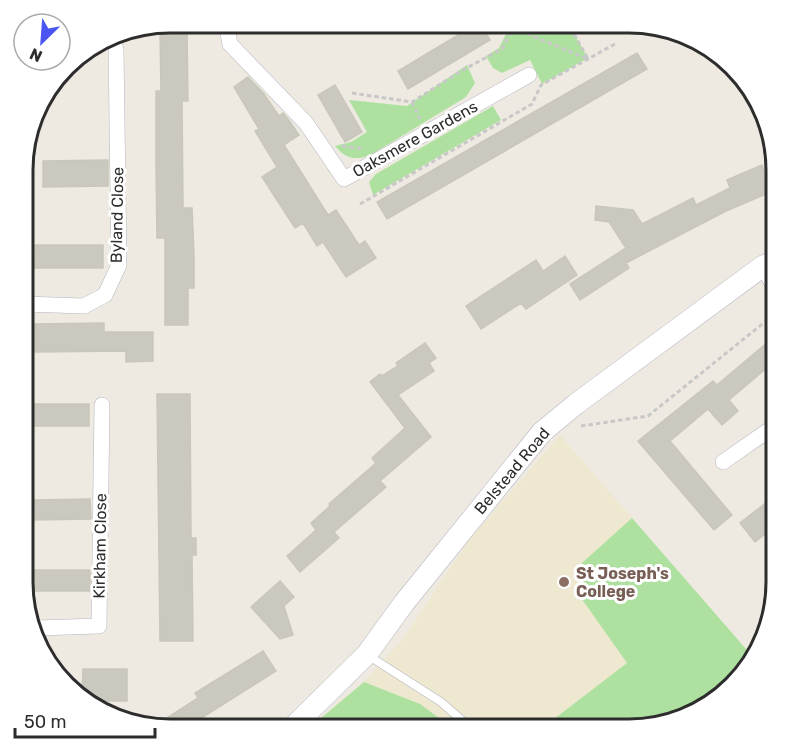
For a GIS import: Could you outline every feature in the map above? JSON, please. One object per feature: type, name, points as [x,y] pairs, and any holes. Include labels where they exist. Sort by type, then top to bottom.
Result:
[{"type":"street","name":"Oaksmere Gardens","points":[[228,33],[230,44],[306,123],[344,179],[529,75]]},
{"type":"street","name":"Byland Close","points":[[33,304],[84,306],[105,295],[119,265],[116,49]]},
{"type":"street","name":"Belstead Road","points":[[301,719],[367,654],[404,603],[542,432],[576,404],[766,267]]},
{"type":"street","name":"Kirkham Close","points":[[41,628],[99,626],[102,405]]},
{"type":"street","points":[[723,462],[766,432]]},
{"type":"lane","points":[[367,654],[441,702],[461,719]]},
{"type":"path","points":[[351,93],[412,102],[461,71],[502,49],[511,33]]},
{"type":"path","points":[[530,33],[588,59]]},
{"type":"path","points":[[573,33],[588,59]]},
{"type":"path","points":[[360,204],[532,104],[541,86],[615,44]]},
{"type":"path","points":[[578,426],[648,416],[766,321]]},
{"type":"shaded area","name":"St Joseph's College","points":[[560,435],[748,651],[732,672],[705,696],[681,709],[647,718],[320,719],[364,682],[403,639],[468,541]]},
{"type":"green space","points":[[506,33],[574,33],[588,58],[542,84],[530,60],[502,73],[493,68],[486,56],[499,48]]},
{"type":"green space","points":[[467,65],[475,83],[466,97],[369,156],[350,157],[335,146],[351,142],[367,132],[349,100],[407,106]]},
{"type":"green space","points":[[493,106],[501,120],[373,195],[369,182],[376,174]]},
{"type":"green space","points":[[632,518],[748,651],[738,665],[719,685],[705,696],[681,709],[638,719],[554,719],[627,663],[579,595],[582,563]]},
{"type":"green space","points":[[364,682],[420,704],[440,719],[320,719]]},
{"type":"building","points":[[160,33],[187,33],[188,101],[182,101],[183,208],[192,208],[194,254],[194,288],[188,288],[188,325],[165,325],[165,238],[157,238],[156,91],[161,91]]},
{"type":"building","points":[[461,33],[486,33],[490,40],[408,89],[398,71]]},
{"type":"building","points":[[637,53],[647,69],[387,219],[377,202]]},
{"type":"building","points":[[248,77],[264,94],[279,116],[283,113],[299,135],[284,145],[328,215],[336,210],[359,245],[365,241],[376,258],[346,277],[323,242],[317,246],[303,223],[295,228],[262,177],[277,167],[255,131],[259,129],[234,87]]},
{"type":"building","points":[[335,85],[362,132],[345,142],[318,95]]},
{"type":"building","points":[[108,160],[108,186],[43,187],[43,161]]},
{"type":"building","points":[[762,165],[766,174],[766,194],[726,211],[626,263],[629,268],[580,300],[570,284],[626,248],[609,222],[595,220],[596,206],[633,210],[642,224],[693,198],[696,205],[730,188],[727,180]]},
{"type":"building","points":[[34,245],[103,245],[103,268],[34,268]]},
{"type":"building","points":[[565,256],[577,275],[526,309],[521,303],[481,329],[466,306],[536,260],[543,271]]},
{"type":"building","points":[[104,323],[104,332],[153,332],[153,361],[126,362],[126,351],[35,352],[35,324]]},
{"type":"building","points":[[425,343],[436,358],[429,363],[434,371],[398,395],[431,437],[380,481],[386,487],[334,532],[339,538],[300,572],[287,556],[316,530],[311,523],[376,463],[372,458],[405,428],[370,382],[380,374],[382,376],[398,366],[396,363]]},
{"type":"building","points":[[766,343],[766,369],[729,400],[738,411],[722,425],[708,409],[670,441],[732,515],[714,530],[638,441],[713,381],[717,385]]},
{"type":"building","points":[[157,394],[190,394],[191,538],[196,538],[196,555],[192,555],[193,641],[160,641]]},
{"type":"building","points":[[33,404],[89,404],[89,426],[33,426]]},
{"type":"building","points":[[90,499],[91,519],[33,520],[33,500]]},
{"type":"building","points":[[766,503],[766,533],[755,542],[740,523]]},
{"type":"building","points":[[34,570],[90,570],[90,591],[34,591]]},
{"type":"building","points":[[280,581],[294,597],[284,606],[293,635],[280,639],[251,607]]},
{"type":"building","points":[[263,651],[276,671],[203,717],[204,719],[165,719],[198,698],[195,693]]},
{"type":"building","points":[[83,669],[127,669],[127,701],[102,701],[82,687]]},
{"type":"place","name":"St Joseph's College","points":[[564,582]]}]
